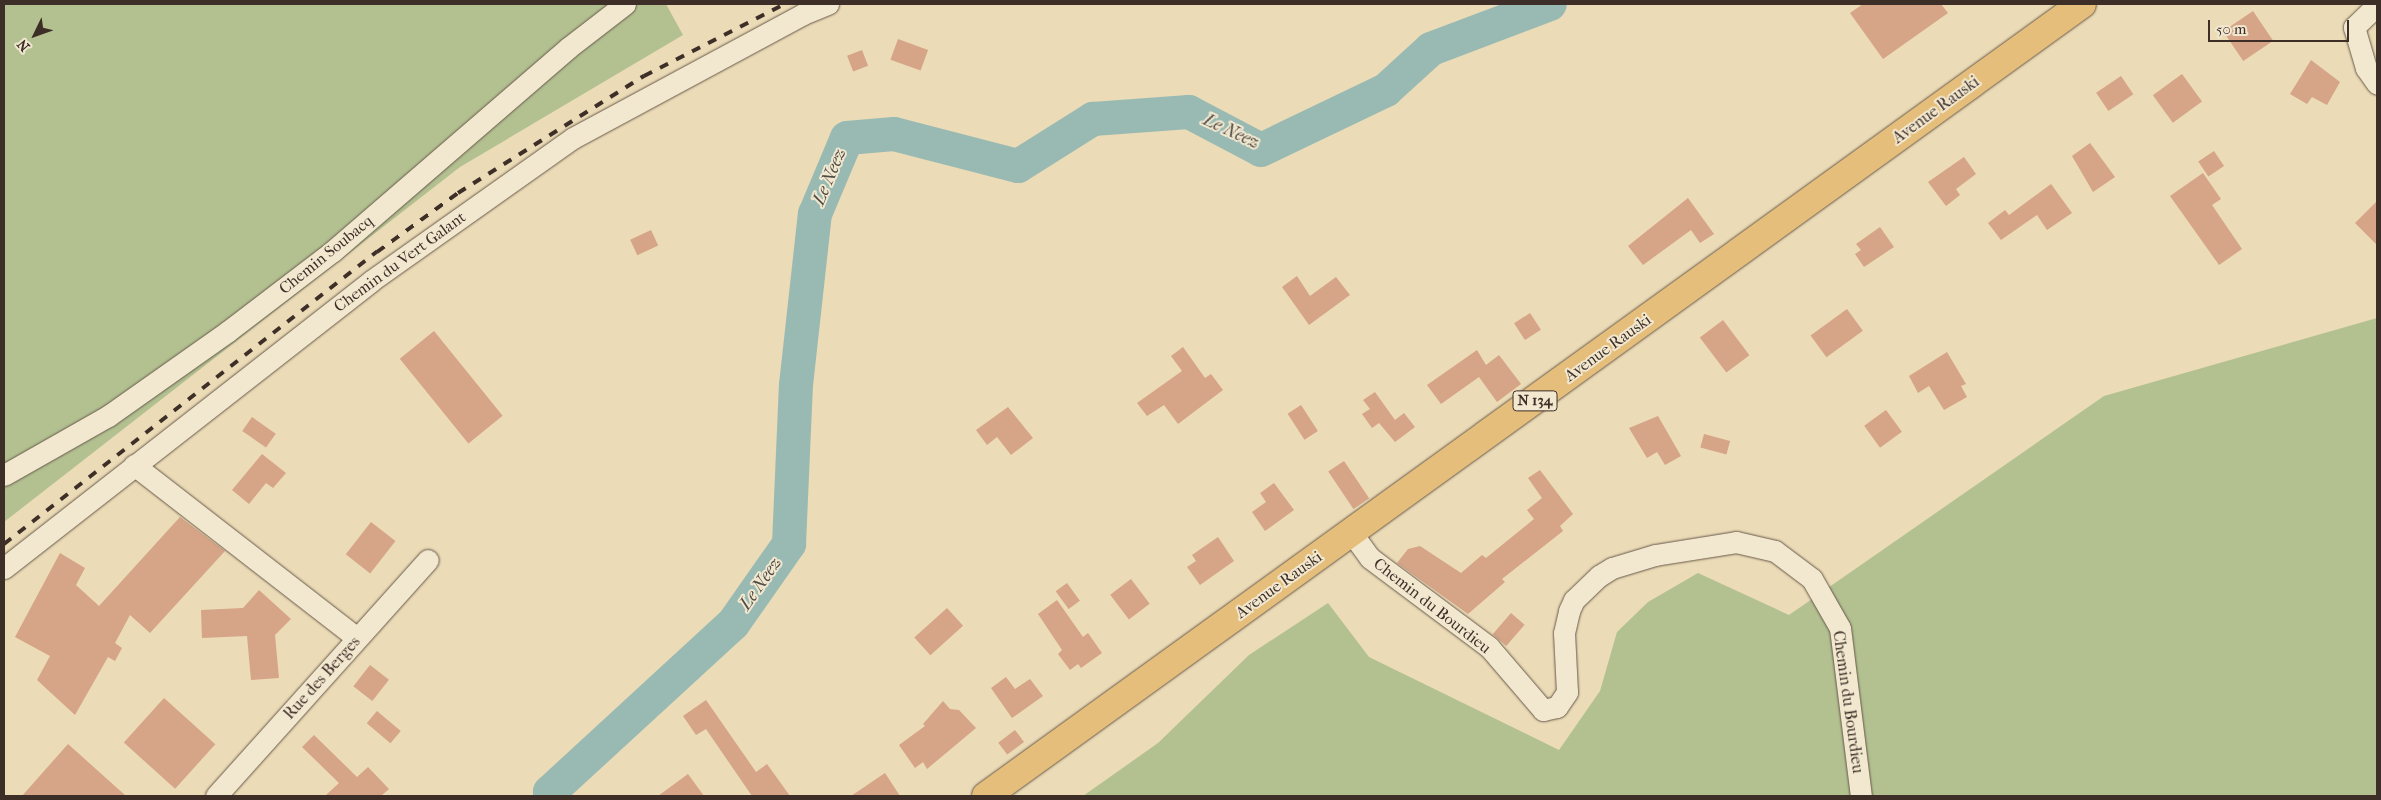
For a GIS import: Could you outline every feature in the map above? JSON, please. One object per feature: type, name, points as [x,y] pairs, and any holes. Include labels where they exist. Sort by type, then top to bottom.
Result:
[{"type":"main road","name":"Avenue Rauski","points":[[986,796],[2082,4]]},
{"type":"street","name":"Chemin Soubacq","points":[[4,475],[108,416],[227,332],[333,251],[568,48],[625,4]]},
{"type":"street","name":"Chemin du Vert Galant","points":[[4,568],[371,281],[573,138],[803,14],[828,4]]},
{"type":"street","points":[[2377,5],[2354,27],[2366,68],[2377,84]]},
{"type":"street","points":[[134,466],[358,638]]},
{"type":"street","name":"Chemin du Bourdieu","points":[[1351,532],[1370,558],[1489,647],[1543,710],[1557,707],[1567,692],[1564,633],[1569,611],[1574,600],[1599,576],[1612,568],[1655,555],[1736,542],[1774,551],[1812,579],[1840,628],[1861,796]]},
{"type":"street","name":"Rue des Berges","points":[[216,796],[428,560]]},
{"type":"green space","points":[[4,4],[666,4],[683,35],[460,167],[4,522]]},
{"type":"green space","points":[[2377,318],[2377,796],[1083,796],[1158,743],[1249,655],[1328,603],[1369,657],[1559,750],[1600,691],[1617,632],[1648,602],[1698,573],[1789,615],[2104,396]]},
{"type":"building","points":[[1863,4],[1941,4],[1948,13],[1883,59],[1850,13]]},
{"type":"building","points":[[2253,11],[2273,41],[2243,61],[2223,31]]},
{"type":"building","points":[[898,39],[928,50],[921,71],[890,60]]},
{"type":"building","points":[[862,50],[868,66],[853,72],[847,56]]},
{"type":"building","points":[[2311,60],[2340,82],[2327,105],[2312,97],[2307,104],[2290,94]]},
{"type":"building","points":[[2182,74],[2202,102],[2173,123],[2153,95]]},
{"type":"building","points":[[2121,76],[2133,94],[2108,111],[2096,93]]},
{"type":"building","points":[[2090,143],[2115,177],[2093,192],[2072,156]]},
{"type":"building","points":[[2214,151],[2224,166],[2208,177],[2198,162]]},
{"type":"building","points":[[1964,157],[1976,174],[1956,189],[1960,195],[1946,206],[1928,182]]},
{"type":"building","points":[[2203,173],[2221,199],[2212,205],[2242,249],[2219,265],[2170,196]]},
{"type":"building","points":[[2051,184],[2072,213],[2047,230],[2037,215],[2001,240],[1988,223],[2005,210],[2009,215]]},
{"type":"building","points":[[1688,198],[1714,234],[1700,243],[1691,230],[1643,265],[1628,246]]},
{"type":"building","points":[[2377,201],[2377,245],[2355,223]]},
{"type":"building","points":[[1880,227],[1894,247],[1864,267],[1855,254],[1861,250],[1856,244]]},
{"type":"building","points":[[651,230],[658,245],[637,255],[630,240]]},
{"type":"building","points":[[1297,276],[1310,296],[1336,277],[1350,295],[1309,325],[1282,287]]},
{"type":"building","points":[[1847,309],[1863,331],[1826,357],[1811,335]]},
{"type":"building","points":[[1530,313],[1541,330],[1525,340],[1514,323]]},
{"type":"building","points":[[1723,320],[1749,355],[1726,373],[1700,337]]},
{"type":"building","points":[[434,331],[503,416],[468,443],[400,359]]},
{"type":"building","points":[[1183,347],[1205,378],[1211,374],[1223,390],[1178,424],[1164,405],[1147,416],[1137,403],[1182,371],[1171,356]]},
{"type":"building","points":[[1477,350],[1486,365],[1499,355],[1521,384],[1497,402],[1479,377],[1441,404],[1427,385]]},
{"type":"building","points":[[1947,352],[1966,384],[1961,386],[1967,397],[1944,410],[1929,386],[1918,393],[1909,376]]},
{"type":"building","points":[[1375,392],[1395,420],[1404,413],[1415,427],[1395,442],[1379,423],[1372,428],[1362,414],[1370,409],[1363,400]]},
{"type":"building","points":[[1301,405],[1318,431],[1304,440],[1288,414]]},
{"type":"building","points":[[1008,407],[1033,438],[1011,455],[997,437],[987,445],[976,430]]},
{"type":"building","points":[[1886,410],[1902,432],[1880,448],[1864,426]]},
{"type":"building","points":[[1658,416],[1681,456],[1665,465],[1657,452],[1647,458],[1629,428]]},
{"type":"building","points":[[252,417],[276,434],[266,448],[242,431]]},
{"type":"building","points":[[1704,434],[1730,441],[1726,455],[1700,448]]},
{"type":"building","points":[[262,454],[286,473],[273,488],[266,483],[249,504],[232,490]]},
{"type":"building","points":[[1344,461],[1369,498],[1353,509],[1328,472]]},
{"type":"building","points":[[1540,470],[1573,514],[1560,526],[1563,531],[1502,579],[1505,582],[1468,614],[1397,563],[1408,549],[1420,546],[1461,573],[1482,555],[1486,558],[1534,519],[1527,510],[1542,498],[1528,478]]},
{"type":"building","points":[[1274,483],[1294,510],[1265,531],[1252,512],[1266,502],[1260,493]]},
{"type":"building","points":[[180,517],[225,551],[150,633],[130,615],[115,643],[122,648],[115,661],[108,657],[75,715],[37,680],[50,656],[15,637],[60,553],[85,568],[76,585],[99,606]]},
{"type":"building","points":[[371,522],[395,541],[370,573],[346,554]]},
{"type":"building","points":[[1218,537],[1234,561],[1200,585],[1187,567],[1196,561],[1192,555]]},
{"type":"building","points":[[1131,579],[1150,604],[1129,619],[1110,595]]},
{"type":"building","points":[[1067,583],[1080,601],[1069,609],[1056,591]]},
{"type":"building","points":[[259,590],[291,619],[275,635],[279,678],[251,680],[247,636],[202,638],[201,610],[243,608]]},
{"type":"building","points":[[1057,600],[1083,637],[1088,633],[1102,653],[1081,668],[1078,664],[1070,670],[1058,654],[1062,650],[1038,614]]},
{"type":"building","points":[[947,608],[963,626],[930,655],[914,637]]},
{"type":"building","points":[[1511,613],[1525,625],[1506,646],[1493,634]]},
{"type":"building","points":[[370,665],[389,680],[372,701],[353,686]]},
{"type":"building","points":[[1006,677],[1015,689],[1030,679],[1043,696],[1012,718],[991,688]]},
{"type":"building","points":[[164,698],[215,744],[175,789],[124,743]]},
{"type":"building","points":[[706,700],[756,772],[767,764],[790,796],[752,796],[706,729],[696,735],[683,716]]},
{"type":"building","points":[[943,701],[950,709],[959,710],[976,728],[927,769],[923,762],[915,768],[899,745],[925,726],[923,724]]},
{"type":"building","points":[[377,711],[401,731],[390,743],[367,723]]},
{"type":"building","points":[[1015,730],[1024,742],[1007,755],[998,743]]},
{"type":"building","points":[[314,735],[357,777],[368,767],[389,789],[381,796],[325,796],[339,783],[302,747]]},
{"type":"building","points":[[68,744],[126,796],[22,796]]},
{"type":"building","points":[[885,773],[900,796],[851,796]]},
{"type":"building","points":[[688,774],[704,796],[658,796]]},
{"type":"waterway","name":"Le Neez","points":[[550,796],[550,792],[733,624],[789,544],[796,385],[815,214],[847,138],[894,134],[1018,166],[1093,119],[1189,112],[1261,150],[1386,90],[1431,49],[1550,4]]},
{"type":"railway","points":[[4,544],[377,252],[458,193],[644,76],[785,4]]}]
